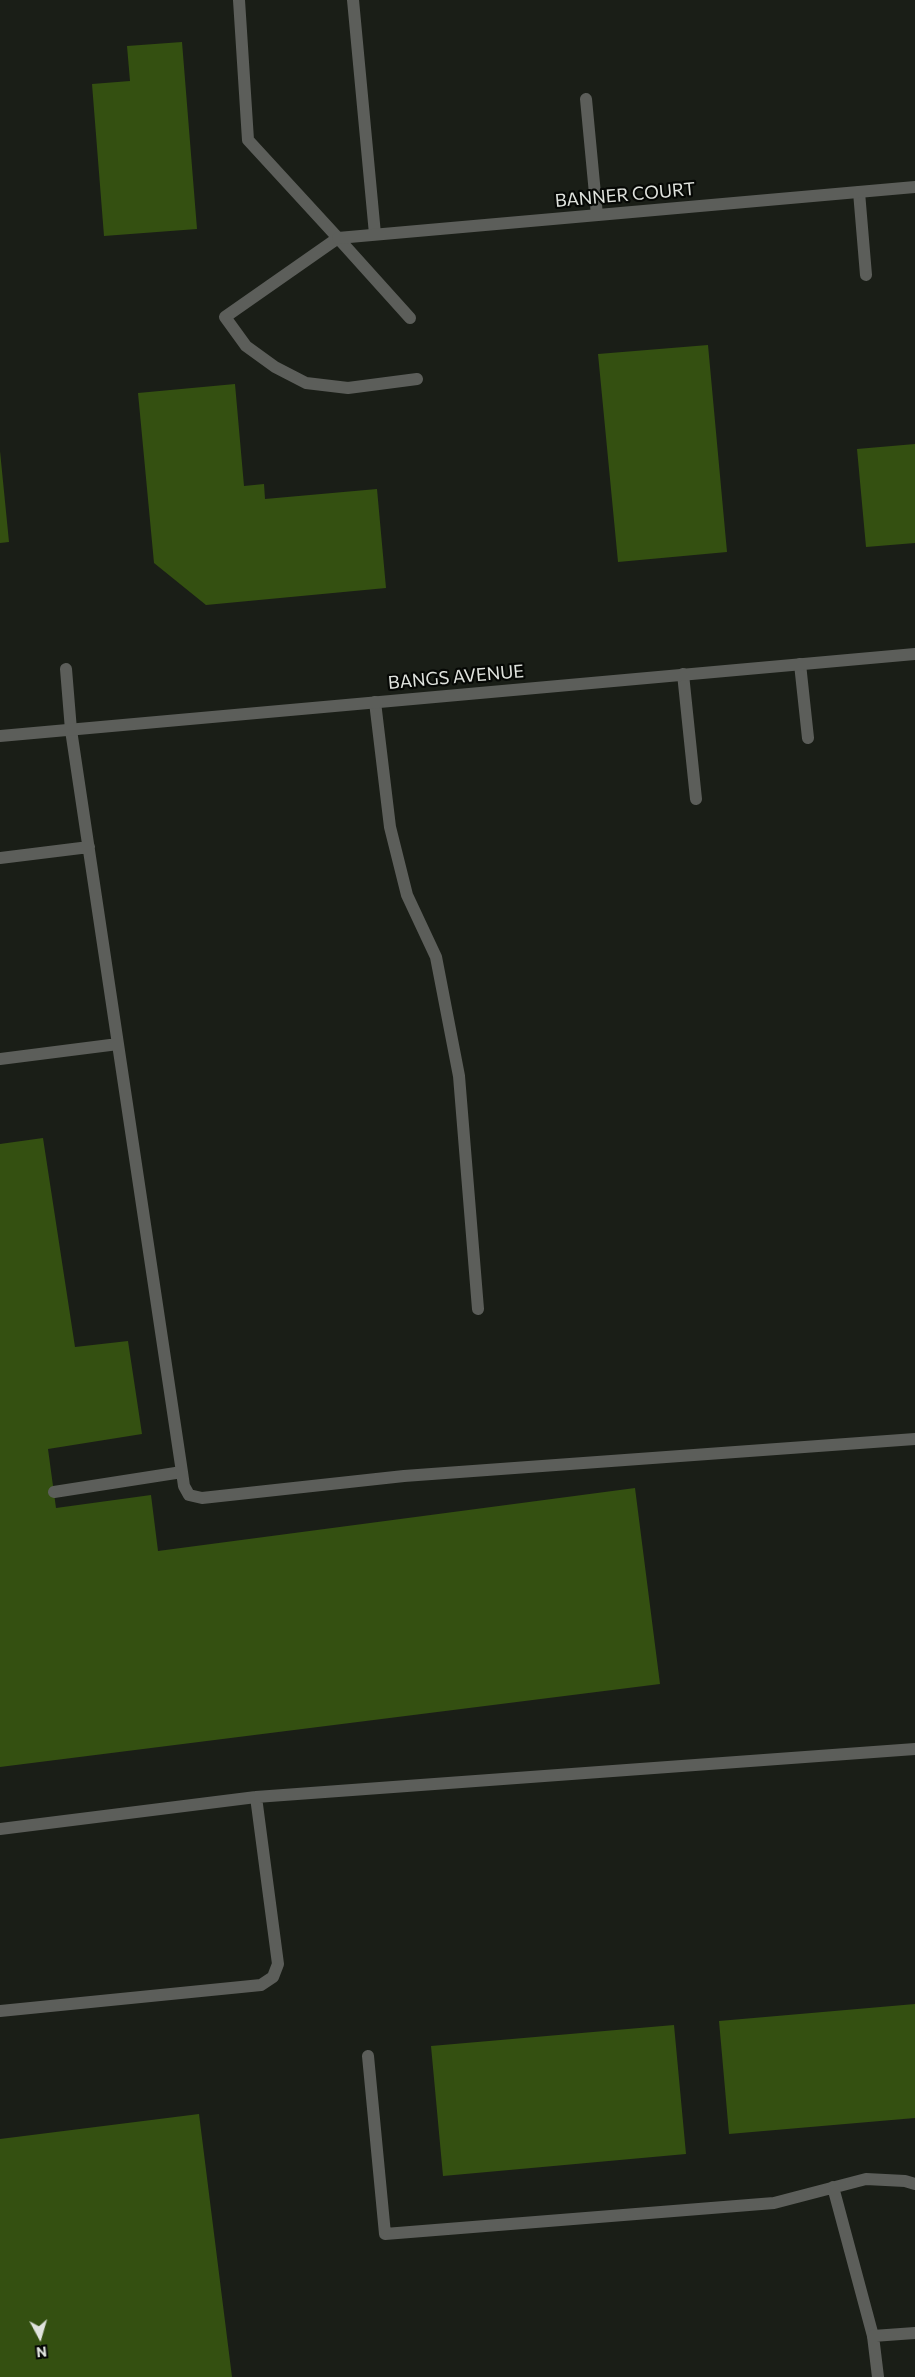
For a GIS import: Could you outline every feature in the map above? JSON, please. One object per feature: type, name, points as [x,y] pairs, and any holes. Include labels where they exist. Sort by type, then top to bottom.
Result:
[{"type":"street","points":[[239,0],[248,140],[410,318]]},
{"type":"street","points":[[354,0],[375,234]]},
{"type":"street","points":[[586,99],[597,215]]},
{"type":"street","name":"BANNER COURT","points":[[338,238],[915,187]]},
{"type":"street","points":[[859,192],[866,275]]},
{"type":"street","points":[[338,238],[225,317],[246,346],[275,367],[306,383],[348,388],[417,379]]},
{"type":"street","name":"BANGS AVENUE","points":[[0,736],[915,654]]},
{"type":"street","points":[[800,664],[808,738]]},
{"type":"street","points":[[66,669],[71,730],[184,1486],[189,1495],[202,1498],[404,1476],[915,1439]]},
{"type":"street","points":[[683,674],[696,799]]},
{"type":"street","points":[[375,702],[390,827],[407,895],[436,957],[459,1076],[478,1309]]},
{"type":"street","points":[[0,858],[89,847]]},
{"type":"street","points":[[0,1059],[118,1044]]},
{"type":"street","points":[[54,1492],[182,1472]]},
{"type":"street","points":[[0,1829],[256,1798],[915,1748]]},
{"type":"street","points":[[0,2011],[261,1985],[273,1977],[278,1964],[256,1798]]},
{"type":"street","points":[[368,2056],[385,2234],[774,2203],[866,2179],[905,2181],[915,2184]]},
{"type":"street","points":[[833,2187],[873,2336],[878,2377]]},
{"type":"street","points":[[873,2336],[915,2332]]},
{"type":"building","points":[[182,42],[197,229],[104,236],[92,84],[130,81],[127,46]]},
{"type":"building","points":[[708,345],[727,552],[618,562],[598,354]]},
{"type":"building","points":[[235,384],[244,486],[264,484],[265,499],[377,489],[386,588],[206,605],[154,563],[138,393]]},
{"type":"building","points":[[915,444],[915,543],[866,547],[857,449]]},
{"type":"building","points":[[0,451],[9,542],[0,543]]},
{"type":"building","points":[[43,1138],[75,1347],[128,1341],[142,1434],[48,1449],[56,1508],[151,1495],[158,1551],[635,1488],[660,1684],[0,1767],[0,1144]]},
{"type":"building","points":[[915,2004],[915,2118],[729,2134],[719,2021]]},
{"type":"building","points":[[674,2025],[686,2154],[443,2176],[431,2046]]},
{"type":"building","points":[[199,2114],[232,2377],[0,2377],[0,2139]]}]
